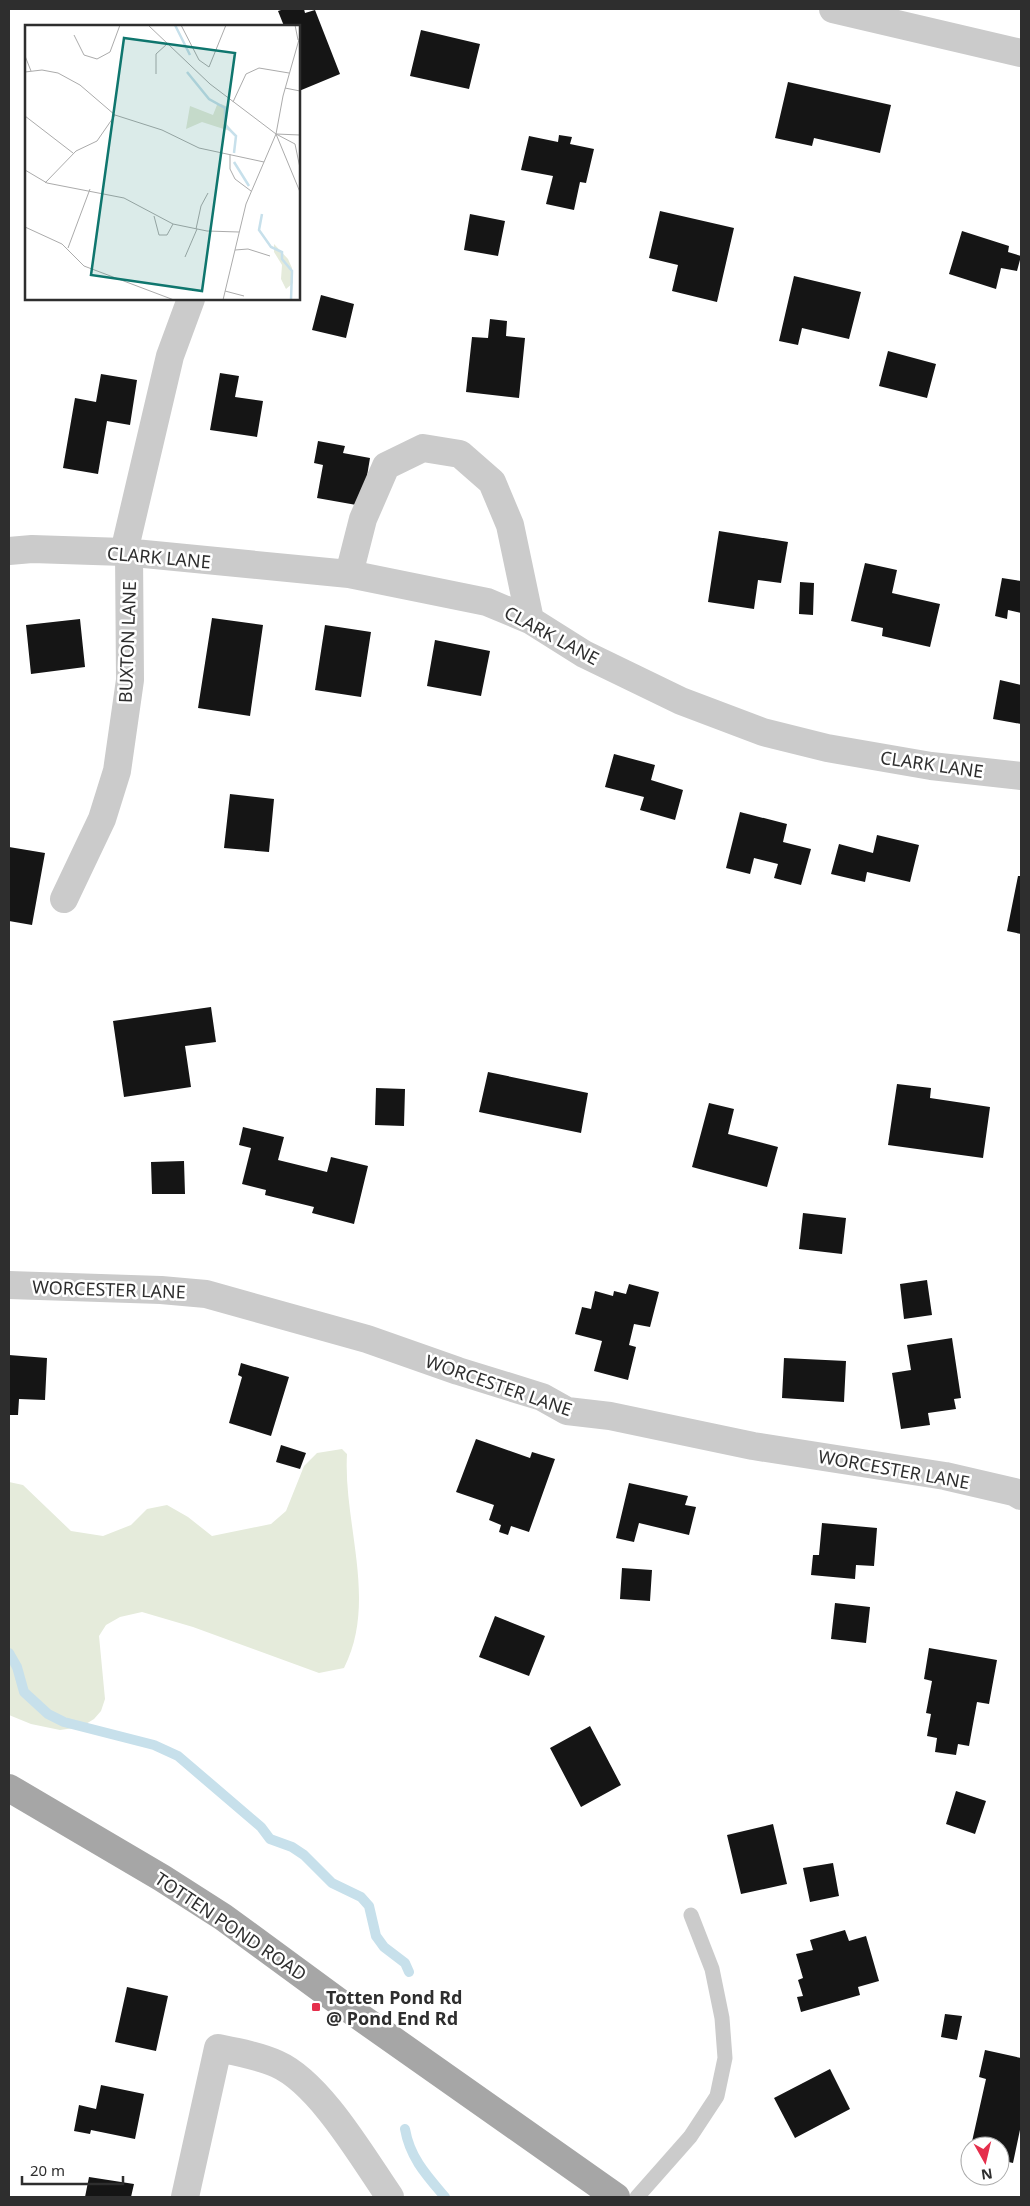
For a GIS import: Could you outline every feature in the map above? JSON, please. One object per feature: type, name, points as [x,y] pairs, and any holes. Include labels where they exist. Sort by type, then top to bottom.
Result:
[{"type":"main road","name":"TOTTEN POND ROAD","points":[[9,1788],[162,1878],[223,1917],[339,2002],[616,2197]]},
{"type":"street","points":[[833,9],[1021,53]]},
{"type":"street","name":"BUXTON LANE","points":[[64,899],[102,819],[117,771],[130,680],[127,553],[170,356],[191,300]]},
{"type":"street","points":[[349,574],[363,519],[386,466],[423,448],[460,454],[492,482],[510,525],[530,620]]},
{"type":"street","name":"CLARK LANE","points":[[9,551],[32,549],[127,553],[349,574],[488,602],[530,620],[584,654],[681,701],[763,732],[827,748],[931,766],[1021,776]]},
{"type":"street","name":"WORCESTER LANE","points":[[9,1285],[161,1290],[206,1294],[367,1339],[542,1398],[567,1411],[610,1416],[752,1446],[945,1476],[1019,1490]]},
{"type":"street","points":[[185,2197],[218,2048],[251,2055],[278,2065],[301,2080],[319,2096],[390,2197]]},
{"type":"lane","points":[[637,2197],[690,2137],[717,2096],[724,2058],[722,2018],[712,1969],[691,1915]]},
{"type":"green space","points":[[342,1449],[347,1454],[347,1481],[359,1589],[358,1616],[354,1642],[344,1668],[319,1673],[193,1627],[142,1612],[120,1617],[106,1625],[99,1636],[105,1699],[101,1711],[94,1719],[81,1727],[60,1730],[31,1724],[9,1715],[9,1482],[23,1485],[71,1531],[103,1536],[131,1525],[147,1509],[167,1505],[188,1517],[212,1536],[271,1524],[286,1511],[304,1466],[317,1453]]},
{"type":"building","points":[[284,9],[304,9],[305,13],[315,10],[340,74],[300,91],[300,25],[284,25],[278,11]]},
{"type":"building","points":[[421,30],[480,44],[469,89],[410,76]]},
{"type":"building","points":[[788,82],[891,105],[880,153],[814,138],[812,146],[775,138]]},
{"type":"building","points":[[559,135],[572,137],[570,144],[594,149],[586,183],[580,182],[574,210],[546,204],[553,176],[521,170],[529,136],[558,142]]},
{"type":"building","points":[[660,211],[734,228],[717,302],[672,291],[678,265],[649,258]]},
{"type":"building","points":[[470,214],[505,221],[498,256],[464,250]]},
{"type":"building","points":[[962,231],[1009,246],[1008,252],[1021,256],[1017,271],[1001,268],[996,289],[949,274]]},
{"type":"building","points":[[794,276],[861,292],[849,339],[802,328],[798,345],[779,341]]},
{"type":"building","points":[[321,295],[354,304],[346,338],[312,330]]},
{"type":"building","points":[[490,319],[507,321],[506,336],[525,338],[519,398],[466,392],[472,337],[488,338]]},
{"type":"building","points":[[888,351],[936,364],[927,398],[879,386]]},
{"type":"building","points":[[220,373],[239,376],[235,397],[263,401],[257,437],[210,430]]},
{"type":"building","points":[[101,374],[137,380],[130,425],[107,421],[98,474],[63,468],[75,398],[96,402]]},
{"type":"building","points":[[318,441],[345,446],[343,453],[370,458],[362,506],[317,498],[323,465],[314,463]]},
{"type":"building","points":[[719,531],[788,542],[781,583],[758,580],[754,609],[708,602]]},
{"type":"building","points":[[865,563],[897,570],[892,593],[940,604],[930,647],[882,636],[883,628],[851,621]]},
{"type":"building","points":[[1002,578],[1021,581],[1021,613],[1008,610],[1007,619],[995,616]]},
{"type":"building","points":[[800,582],[814,583],[813,615],[799,614]]},
{"type":"building","points":[[212,618],[263,625],[250,716],[198,708]]},
{"type":"building","points":[[80,619],[85,667],[31,674],[26,625]]},
{"type":"building","points":[[325,625],[371,632],[361,697],[315,690]]},
{"type":"building","points":[[435,640],[490,651],[481,696],[427,686]]},
{"type":"building","points":[[1000,680],[1021,685],[1021,724],[993,719]]},
{"type":"building","points":[[614,754],[655,765],[651,780],[683,790],[675,820],[640,810],[644,797],[605,787]]},
{"type":"building","points":[[230,794],[274,799],[269,852],[224,848]]},
{"type":"building","points":[[740,812],[787,824],[783,842],[811,849],[801,885],[774,878],[778,864],[754,858],[750,874],[726,868]]},
{"type":"building","points":[[877,835],[919,845],[910,882],[867,872],[865,882],[831,874],[839,844],[873,853]]},
{"type":"building","points":[[9,847],[45,853],[32,925],[9,921]]},
{"type":"building","points":[[1018,876],[1021,876],[1021,934],[1007,931]]},
{"type":"building","points":[[211,1007],[216,1042],[185,1046],[191,1087],[124,1097],[113,1021]]},
{"type":"building","points":[[488,1072],[588,1093],[581,1133],[479,1112]]},
{"type":"building","points":[[897,1084],[931,1088],[930,1098],[990,1107],[983,1158],[888,1145]]},
{"type":"building","points":[[376,1088],[405,1089],[404,1126],[375,1125]]},
{"type":"building","points":[[709,1103],[734,1109],[728,1134],[778,1147],[767,1187],[692,1167]]},
{"type":"building","points":[[243,1127],[284,1137],[278,1160],[327,1172],[331,1157],[368,1166],[354,1224],[312,1213],[314,1207],[265,1195],[266,1190],[242,1184],[251,1148],[239,1145]]},
{"type":"building","points":[[184,1161],[185,1194],[152,1194],[151,1162]]},
{"type":"building","points":[[803,1213],[846,1218],[842,1254],[799,1249]]},
{"type":"building","points":[[927,1280],[932,1315],[904,1319],[900,1284]]},
{"type":"building","points":[[629,1284],[659,1292],[650,1327],[634,1324],[629,1345],[636,1347],[628,1380],[594,1371],[602,1341],[575,1334],[582,1307],[591,1309],[595,1291],[613,1296],[614,1291],[626,1294]]},
{"type":"building","points":[[952,1338],[961,1398],[954,1399],[956,1409],[928,1413],[930,1425],[901,1429],[892,1373],[911,1370],[907,1345]]},
{"type":"building","points":[[9,1355],[47,1358],[45,1400],[19,1399],[18,1415],[9,1415]]},
{"type":"building","points":[[784,1358],[846,1361],[844,1402],[782,1398]]},
{"type":"building","points":[[241,1363],[289,1377],[271,1436],[229,1423],[242,1377],[238,1375]]},
{"type":"building","points":[[476,1439],[530,1458],[532,1452],[555,1459],[529,1532],[511,1526],[508,1535],[499,1532],[501,1525],[489,1520],[494,1505],[456,1492]]},
{"type":"building","points":[[281,1445],[306,1453],[300,1469],[276,1462]]},
{"type":"building","points":[[629,1483],[688,1496],[685,1505],[696,1507],[689,1535],[639,1523],[634,1542],[616,1538]]},
{"type":"building","points":[[822,1523],[877,1528],[874,1566],[856,1565],[855,1579],[811,1575],[813,1555],[819,1555]]},
{"type":"building","points":[[622,1568],[652,1570],[650,1601],[620,1599]]},
{"type":"building","points":[[835,1603],[870,1607],[866,1643],[831,1639]]},
{"type":"building","points":[[495,1616],[545,1636],[529,1676],[479,1657]]},
{"type":"building","points":[[929,1648],[997,1660],[989,1704],[977,1702],[969,1746],[958,1744],[956,1755],[935,1752],[937,1738],[927,1736],[931,1714],[926,1713],[932,1681],[924,1679]]},
{"type":"building","points":[[590,1726],[621,1785],[581,1807],[550,1748]]},
{"type":"building","points":[[956,1791],[986,1801],[975,1834],[946,1824]]},
{"type":"building","points":[[773,1824],[787,1884],[741,1894],[727,1835]]},
{"type":"building","points":[[833,1863],[839,1896],[810,1902],[803,1868]]},
{"type":"building","points":[[845,1930],[849,1941],[866,1936],[879,1981],[858,1987],[860,1995],[801,2012],[797,1997],[803,1996],[798,1980],[803,1978],[796,1954],[813,1950],[810,1940]]},
{"type":"building","points":[[127,1987],[168,1996],[156,2051],[115,2042]]},
{"type":"building","points":[[945,2014],[962,2016],[957,2040],[941,2037]]},
{"type":"building","points":[[985,2050],[1021,2058],[1021,2125],[1013,2163],[1010,2162],[1010,2136],[973,2136],[986,2079],[979,2077]]},
{"type":"building","points":[[830,2069],[850,2109],[795,2138],[774,2098]]},
{"type":"building","points":[[101,2085],[144,2094],[135,2139],[91,2130],[90,2134],[74,2131],[79,2105],[96,2109]]},
{"type":"building","points":[[89,2177],[134,2184],[131,2197],[85,2197]]},
{"type":"waterway","points":[[9,1653],[17,1667],[24,1692],[48,1714],[64,1722],[154,1745],[178,1756],[261,1827],[270,1839],[292,1847],[304,1855],[332,1883],[361,1897],[369,1906],[376,1936],[384,1947],[405,1963],[409,1972]]},
{"type":"waterway","points":[[405,2129],[415,2158],[445,2197]]},
{"type":"place","name":"Totten Pond Rd @ Pond End Rd","points":[[316,2007]]}]
